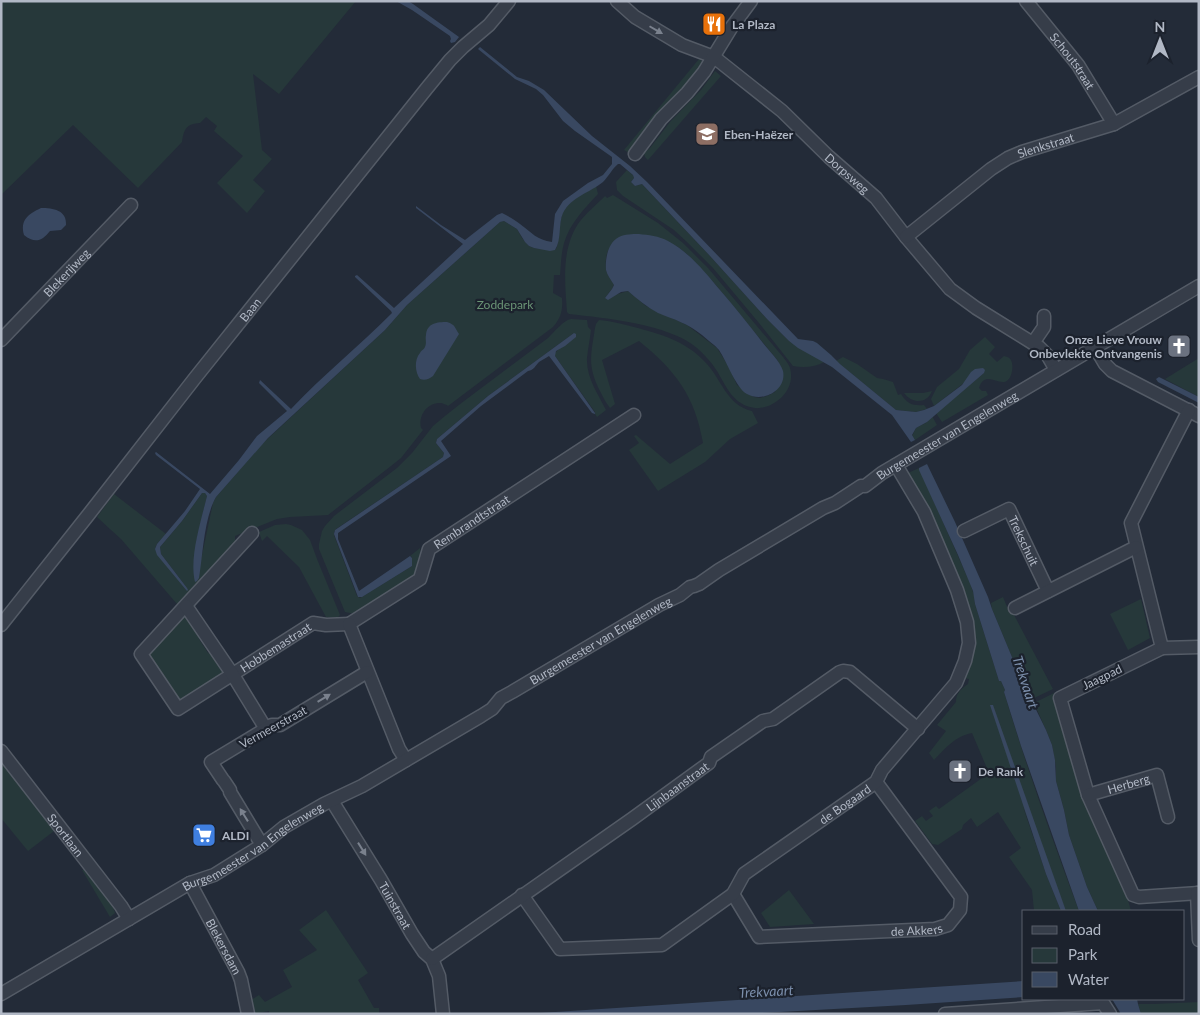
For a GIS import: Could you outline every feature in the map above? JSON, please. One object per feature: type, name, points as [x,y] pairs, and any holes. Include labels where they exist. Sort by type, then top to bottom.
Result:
[{"type":"street","name":"Baan","points":[[1,626],[201,370],[427,88],[450,60],[488,25],[509,1]]},
{"type":"street","name":"Dorpsweg","points":[[617,1],[635,17],[682,45],[714,57],[782,110],[829,157],[876,198],[950,289],[976,308],[1033,343],[1045,353],[1056,370]]},
{"type":"street","points":[[635,154],[661,119],[696,82],[751,1]]},
{"type":"street","name":"Schoutstraat","points":[[1026,1],[1078,65],[1114,124]]},
{"type":"street","name":"Slenkstraat","points":[[906,237],[983,175],[1008,158],[1114,124],[1199,77]]},
{"type":"street","name":"Blekerijweg","points":[[1,340],[130,205]]},
{"type":"street","name":"Burgemeester van Engelenweg","points":[[1,994],[190,883],[214,875],[259,840],[270,840],[284,827],[324,804],[355,790],[492,710],[501,698],[659,605],[680,595],[686,589],[699,584],[823,508],[835,503],[861,486],[870,483],[896,464],[1199,286]]},
{"type":"street","points":[[1033,343],[1044,327],[1044,316]]},
{"type":"street","points":[[1095,347],[1105,364],[1112,371],[1194,413],[1131,523],[1162,648],[1199,647]]},
{"type":"street","name":"Rembrandtstraat","points":[[348,624],[420,579],[429,549],[634,416]]},
{"type":"street","name":"de Bogaard","points":[[522,895],[560,949],[662,945],[733,894],[744,874],[876,782],[882,770],[956,683],[966,661],[969,643],[965,612],[957,590],[924,512],[896,464]]},
{"type":"street","name":"Trekschuit","points":[[964,530],[1009,508],[1048,590]]},
{"type":"street","name":"Hobbemastraat","points":[[252,533],[141,654],[178,709],[313,623],[326,625],[348,624]]},
{"type":"street","points":[[1015,608],[1136,547]]},
{"type":"street","name":"Hobbemastraat","points":[[186,606],[233,675],[266,729]]},
{"type":"street","points":[[348,624],[406,760]]},
{"type":"street","name":"Jaagpad","points":[[1162,648],[1060,698],[1088,795],[1133,895],[1139,897],[1198,893],[1199,940]]},
{"type":"street","name":"Lijnbaanstraat","points":[[432,959],[632,819],[709,763],[711,757],[763,721],[773,719],[843,670],[850,672],[918,729]]},
{"type":"street","name":"Vermeerstraat","points":[[259,840],[227,785],[211,762],[272,725],[280,725],[367,672]]},
{"type":"street","name":"Sportlaan","points":[[1,751],[121,906],[129,919]]},
{"type":"street","name":"Herberg","points":[[1088,795],[1157,775],[1168,817]]},
{"type":"street","name":"de Akkers","points":[[733,894],[760,938],[935,929],[948,925],[960,910],[961,897],[876,782]]},
{"type":"street","name":"Tuinstraat","points":[[332,801],[412,934],[424,952],[432,959],[439,976],[443,1014]]},
{"type":"street","name":"Blekersdam","points":[[190,883],[236,967],[241,980],[248,1014]]},
{"type":"street","points":[[945,1014],[1103,1002],[1110,1014]]},
{"type":"green space","points":[[1,1],[356,1],[279,94],[253,74],[262,150],[272,159],[253,180],[265,191],[247,213],[217,183],[243,156],[214,131],[217,126],[206,117],[200,123],[186,128],[182,142],[138,188],[73,125],[1,195]]},
{"type":"green space","points":[[699,59],[706,64],[631,154],[624,150]]},
{"type":"green space","points":[[715,71],[721,76],[648,160],[644,153],[670,122],[701,90]]},
{"type":"green space","points":[[627,170],[634,178],[631,182],[635,186],[642,184],[789,341],[824,362],[810,367],[793,366],[713,268],[687,242],[674,230],[617,190],[616,182]]},
{"type":"green space","name":"Zoddepark","points":[[596,186],[598,194],[578,217],[564,243],[560,275],[554,275],[553,293],[562,298],[562,310],[556,324],[448,406],[436,403],[428,407],[422,415],[420,423],[423,430],[401,458],[328,515],[277,519],[235,536],[235,548],[181,604],[177,604],[121,539],[97,517],[114,494],[166,534],[155,549],[187,588],[161,554],[160,547],[202,493],[205,493],[207,496],[197,538],[195,580],[213,503],[216,497],[261,445],[385,330],[407,305],[500,222],[504,221],[517,229],[529,246],[555,250],[564,210],[576,198]]},
{"type":"green space","points":[[613,195],[658,223],[683,243],[708,268],[789,365],[791,381],[784,395],[765,407],[757,408],[744,405],[730,393],[711,362],[703,353],[685,340],[654,328],[569,314],[567,312],[565,267],[569,245],[581,220],[605,196],[607,198]],"holes":[[[628,235],[678,247],[709,277],[778,361],[775,392],[760,398],[754,397],[737,385],[729,367],[717,348],[687,325],[646,306],[628,291],[605,298],[614,284],[607,271],[606,257],[610,247],[617,240]]]},
{"type":"green space","points":[[571,319],[587,320],[588,327],[591,330],[587,358],[588,372],[606,410],[597,417],[555,356],[555,353],[574,333],[488,396],[437,439],[436,443],[444,453],[443,457],[336,529],[334,535],[357,596],[360,598],[412,566],[412,557],[410,556],[420,548],[421,559],[417,575],[355,614],[345,612],[319,549],[322,531],[325,526],[334,516],[397,468],[412,453],[433,426],[548,338],[562,324]]},
{"type":"green space","points":[[599,320],[653,332],[672,339],[690,349],[711,369],[725,391],[736,403],[752,411],[758,423],[730,439],[705,462],[658,491],[629,450],[639,443],[634,436],[636,435],[670,464],[703,443],[695,411],[682,385],[663,363],[639,341],[602,360],[615,404],[610,408],[596,382],[591,360],[595,328]]},
{"type":"green space","points":[[985,337],[995,347],[989,354],[997,362],[1004,356],[1011,360],[1011,375],[1004,382],[986,379],[979,388],[982,391],[986,391],[988,395],[942,422],[936,413],[984,373],[965,382],[934,406],[931,399],[937,387],[959,369],[970,350]]},
{"type":"green space","points":[[843,357],[877,378],[893,382],[898,395],[901,394],[911,404],[924,405],[927,409],[916,412],[896,410],[836,361]]},
{"type":"green space","points":[[1199,358],[1199,397],[1165,379]]},
{"type":"green space","points":[[932,391],[927,398],[919,401],[907,397],[904,393],[923,393]]},
{"type":"green space","points":[[932,416],[937,425],[915,440],[912,436],[916,428],[927,422]]},
{"type":"green space","points":[[919,468],[970,583],[999,681],[1001,681],[1005,690],[1004,692],[1030,775],[1079,910],[1066,910],[1023,807],[1061,910],[1034,910],[1032,890],[1009,857],[1021,848],[998,812],[977,827],[971,818],[963,825],[962,829],[938,845],[932,844],[915,821],[922,816],[926,821],[933,816],[929,811],[936,806],[939,809],[989,773],[972,733],[955,740],[934,760],[929,753],[946,731],[937,725],[956,702],[959,691],[968,684],[969,679],[963,678],[974,635],[908,473]]},
{"type":"green space","points":[[286,524],[302,530],[310,540],[340,615],[337,618],[326,617],[299,567],[267,536],[262,541],[259,532],[275,525]]},
{"type":"green space","points":[[1003,597],[1010,614],[1013,613],[1053,689],[1032,699],[1022,681],[992,609],[991,603]]},
{"type":"green space","points":[[1141,599],[1150,638],[1128,650],[1110,614]]},
{"type":"green space","points":[[183,616],[186,616],[201,633],[199,639],[208,653],[214,654],[225,673],[183,701],[178,700],[148,654]]},
{"type":"green space","points":[[1054,693],[1129,895],[1128,900],[1131,910],[1098,910],[1087,887],[1069,835],[1056,781],[1056,767],[1052,745],[1034,703]]},
{"type":"green space","points":[[1,762],[54,831],[28,851],[1,818]]},
{"type":"green space","points":[[82,870],[84,870],[113,907],[115,913],[110,917]]},
{"type":"green space","points":[[789,890],[814,924],[770,927],[761,913]]},
{"type":"green space","points":[[326,910],[368,973],[358,980],[374,1008],[379,1008],[379,1014],[269,1014],[269,1011],[254,1014],[251,1000],[259,995],[265,1002],[292,987],[283,970],[317,950],[299,930]]},
{"type":"green space","points":[[1199,1002],[1199,1014],[1141,1014],[1138,1004],[1154,1004]]},
{"type":"water","points":[[396,1],[408,1],[459,37],[455,42],[451,43],[450,36]]},
{"type":"water","points":[[480,47],[517,77],[529,81],[544,90],[592,136],[630,166],[798,339],[817,343],[896,410],[916,412],[934,406],[962,385],[975,369],[983,368],[985,370],[984,373],[927,422],[916,428],[912,435],[915,440],[911,442],[892,415],[832,367],[789,341],[642,184],[635,186],[631,182],[634,178],[633,175],[618,164],[603,182],[567,207],[563,213],[555,250],[550,251],[529,246],[517,229],[504,221],[500,222],[407,305],[385,330],[268,438],[216,497],[206,526],[199,578],[195,582],[195,551],[207,496],[205,493],[202,493],[160,547],[161,554],[187,588],[187,591],[157,555],[155,549],[200,489],[155,453],[210,494],[257,436],[287,411],[259,383],[260,380],[291,409],[392,313],[355,276],[357,275],[394,308],[463,244],[416,208],[416,206],[465,240],[502,213],[538,238],[552,242],[555,214],[563,201],[603,175],[612,164],[612,157],[563,121],[543,95],[536,89],[515,79],[478,49]]},
{"type":"water","points":[[41,208],[54,209],[62,213],[66,220],[66,225],[61,230],[50,231],[41,239],[32,240],[24,235],[24,221],[29,215]]},
{"type":"water","points":[[639,234],[668,241],[683,251],[702,269],[737,309],[779,364],[783,371],[783,378],[778,389],[766,396],[760,397],[747,394],[735,381],[719,350],[691,327],[654,311],[628,291],[621,292],[608,300],[605,298],[614,285],[606,270],[607,256],[612,243],[619,237]]},
{"type":"water","points":[[447,322],[453,325],[459,334],[433,376],[424,380],[420,379],[416,370],[416,362],[421,351],[426,346],[428,328],[433,324]]},
{"type":"water","points":[[574,333],[576,337],[556,351],[555,356],[595,414],[592,413],[549,356],[481,406],[441,441],[451,456],[338,533],[338,539],[359,591],[410,556],[412,558],[412,566],[362,597],[358,597],[334,534],[335,530],[443,457],[444,453],[436,443],[437,439],[488,396]]},
{"type":"water","points":[[1159,377],[1199,397],[1199,403],[1158,382],[1156,379]]},
{"type":"water","points":[[927,464],[988,597],[1022,681],[1046,730],[1052,745],[1056,781],[1069,835],[1087,887],[1098,910],[1079,910],[1021,746],[1004,692],[1005,690],[1001,681],[999,681],[975,604],[973,591],[919,468]]},
{"type":"water","points":[[990,705],[993,705],[1066,910],[1061,910],[1046,874]]},
{"type":"water","points":[[1022,981],[1022,997],[906,1005],[745,1014],[525,1014]]},
{"type":"water","points":[[1113,1000],[1137,1000],[1141,1014],[1121,1014]]},
{"type":"place","name":"La Plaza","points":[[714,24]]},
{"type":"place","name":"Eben-Haëzer","points":[[707,134]]},
{"type":"place","name":"Onze Lieve Vrouw Onbevlekte Ontvangenis","points":[[1179,346]]},
{"type":"place","name":"De Rank","points":[[960,771]]},
{"type":"place","name":"ALDI","points":[[204,835]]},
{"type":"water label","name":"Trekvaart","points":[[1026,682]]},
{"type":"water label","name":"Trekvaart","points":[[766,991]]}]
